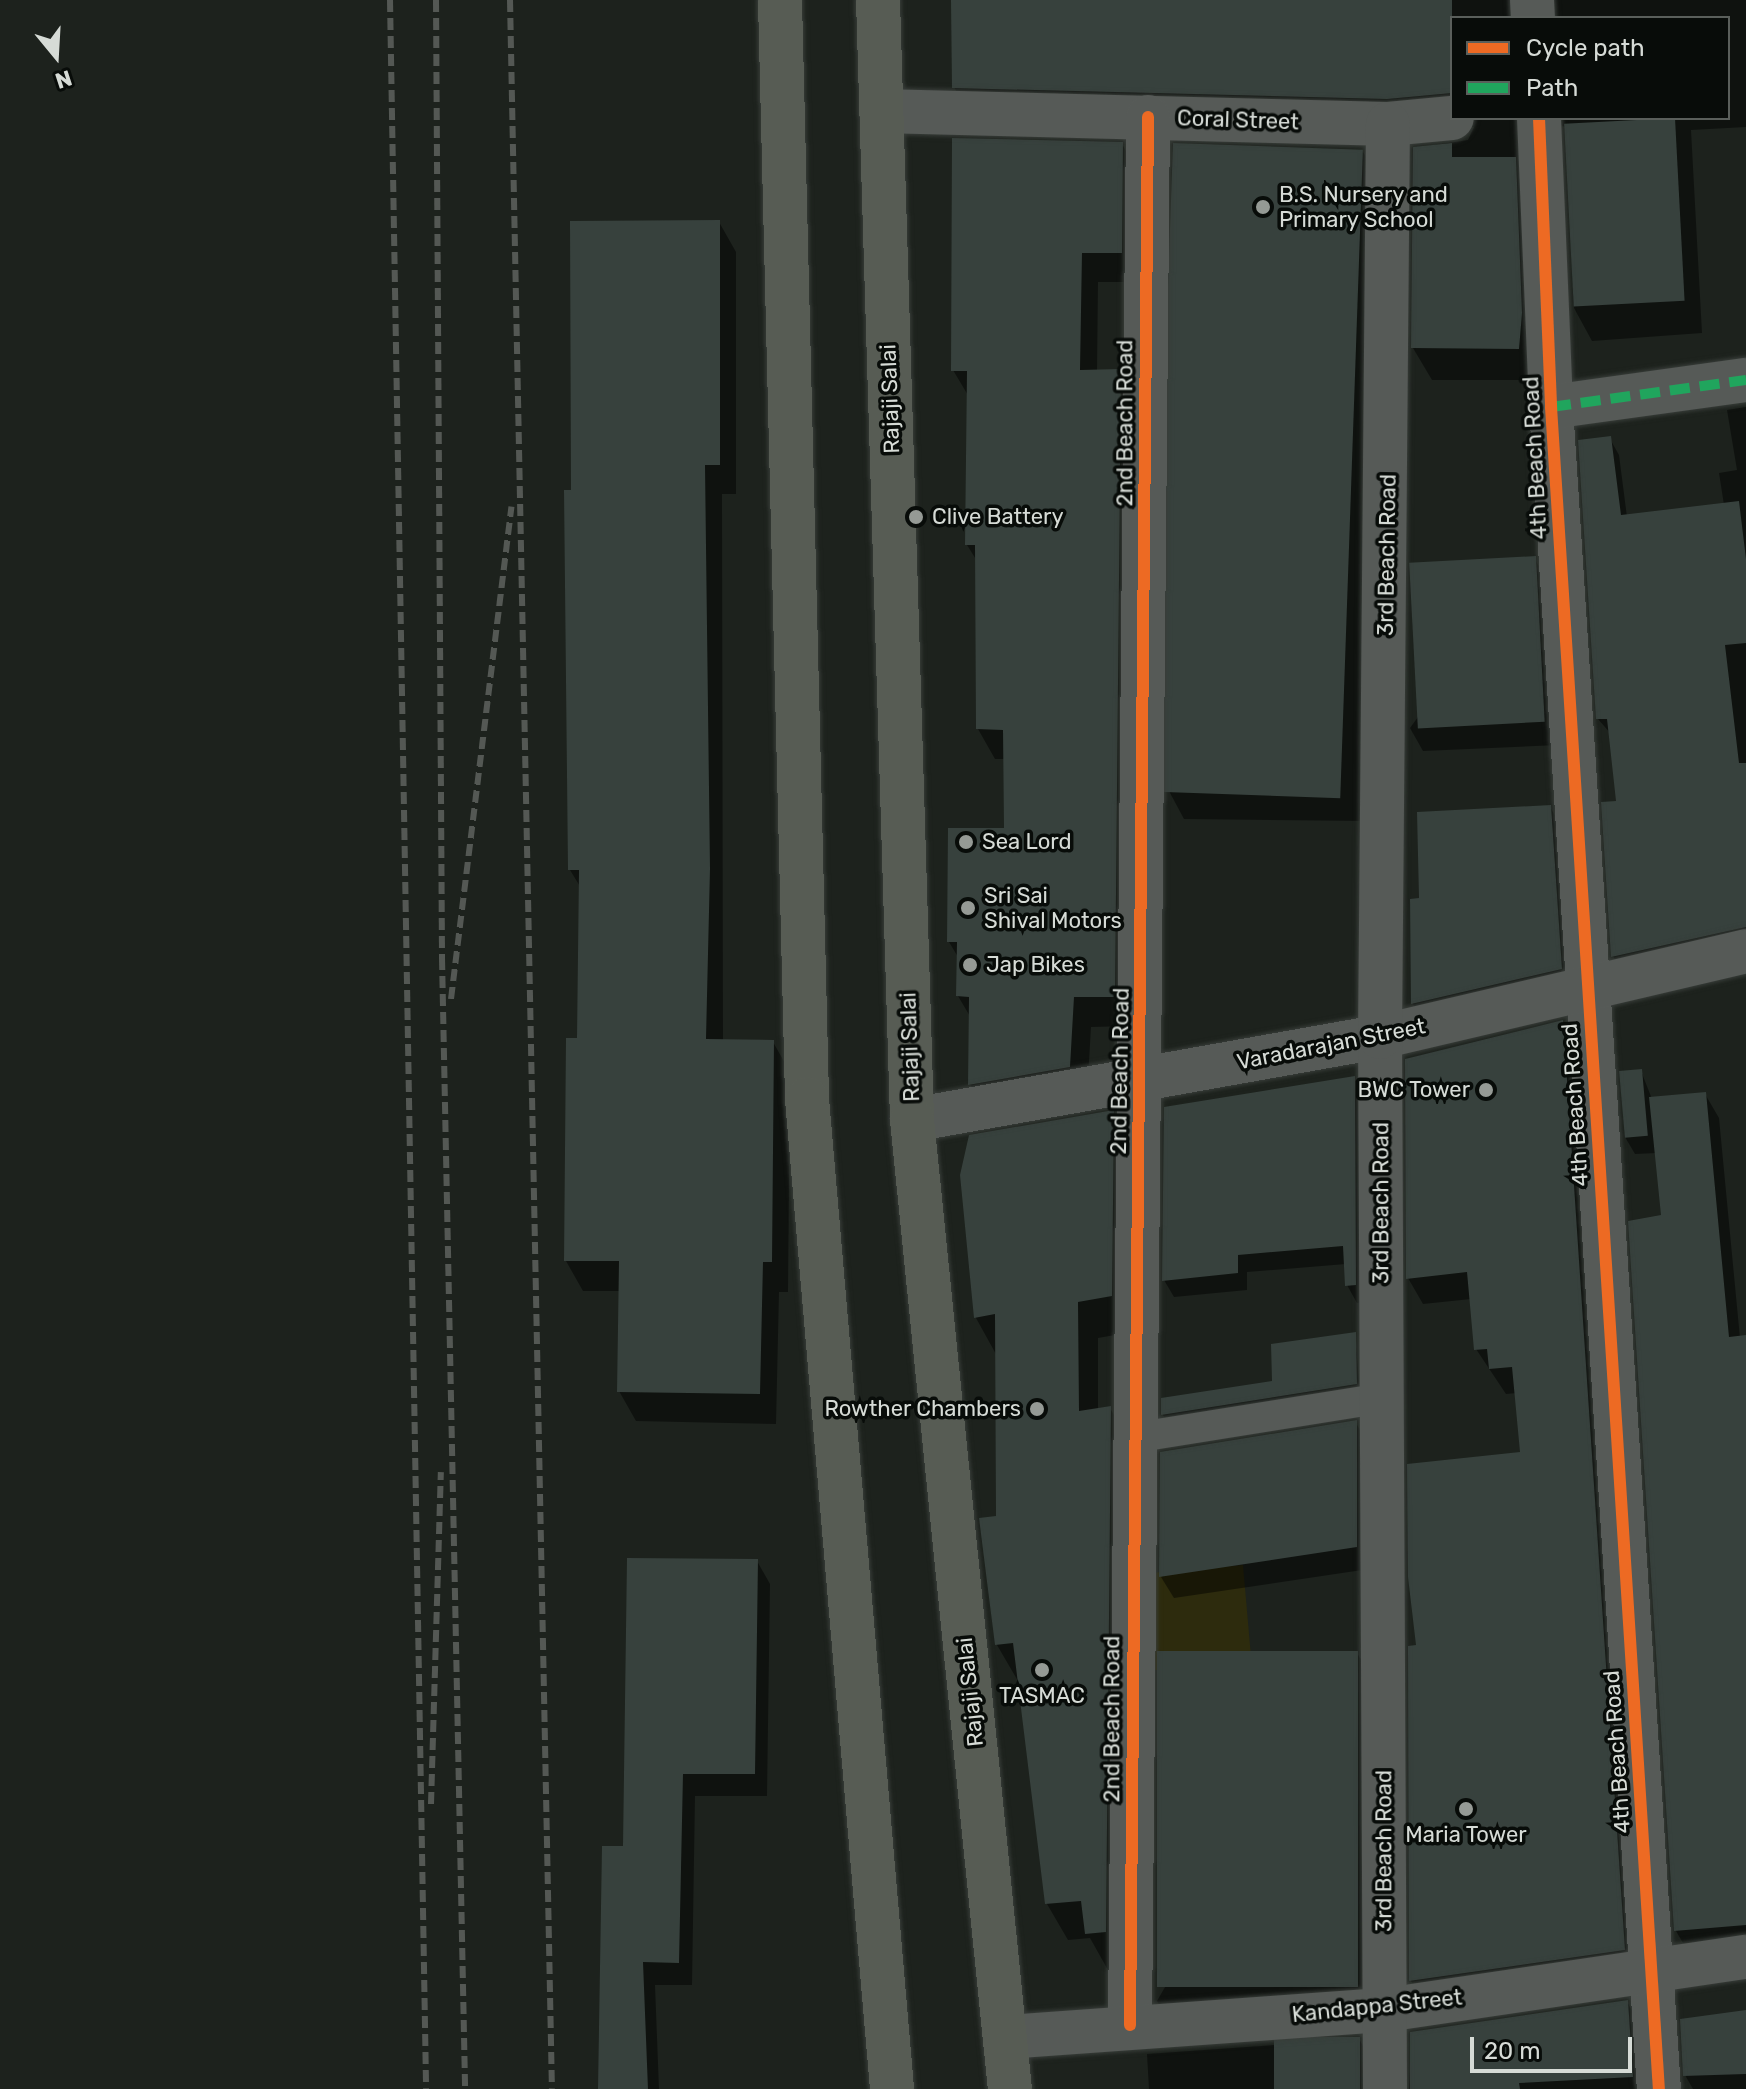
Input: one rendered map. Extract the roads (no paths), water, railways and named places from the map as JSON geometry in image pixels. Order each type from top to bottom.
[{"type":"main road","points":[[780,0],[807,1099],[892,2089]]},
{"type":"main road","name":"Rajaji Salai","points":[[878,0],[912,1120],[1010,2089]]},
{"type":"street","name":"Coral Street","points":[[881,111],[1388,124],[1450,118]]},
{"type":"street","name":"2nd Beach Road","points":[[1130,2025],[1133,1438],[1140,1079],[1148,117]]},
{"type":"street","name":"4th Beach Road","points":[[1539,120],[1551,407],[1659,2089]]},
{"type":"street","name":"3rd Beach Road","points":[[1385,2089],[1380,1037],[1388,124]]},
{"type":"street","points":[[1551,407],[1746,380]]},
{"type":"street","name":"Varadarajan Street","points":[[912,1120],[1380,1037],[1588,991],[1746,951]]},
{"type":"street","name":"Kandappa Street","points":[[1006,2037],[1130,2025],[1385,2010],[1651,1967],[1746,1957]]},
{"type":"lane","points":[[1133,1438],[1383,1398]]},
{"type":"railway","points":[[390,0],[426,2089]]},
{"type":"railway","points":[[436,0],[442,958],[465,2089]]},
{"type":"railway","points":[[510,0],[552,2089]]},
{"type":"railway","points":[[451,999],[511,507]]},
{"type":"railway","points":[[431,1804],[441,1472]]},
{"type":"place","name":"B.S. Nursery and Primary School","points":[[1263,207]]},
{"type":"place","name":"Clive Battery","points":[[916,517]]},
{"type":"place","name":"Sea Lord","points":[[966,842]]},
{"type":"place","name":"Sri Sai Shival Motors","points":[[968,908]]},
{"type":"place","name":"Jap Bikes","points":[[970,965]]},
{"type":"place","name":"BWC Tower","points":[[1486,1090]]},
{"type":"place","name":"Rowther Chambers","points":[[1037,1409]]},
{"type":"place","name":"TASMAC","points":[[1042,1670]]},
{"type":"place","name":"Maria Tower","points":[[1466,1809]]}]
